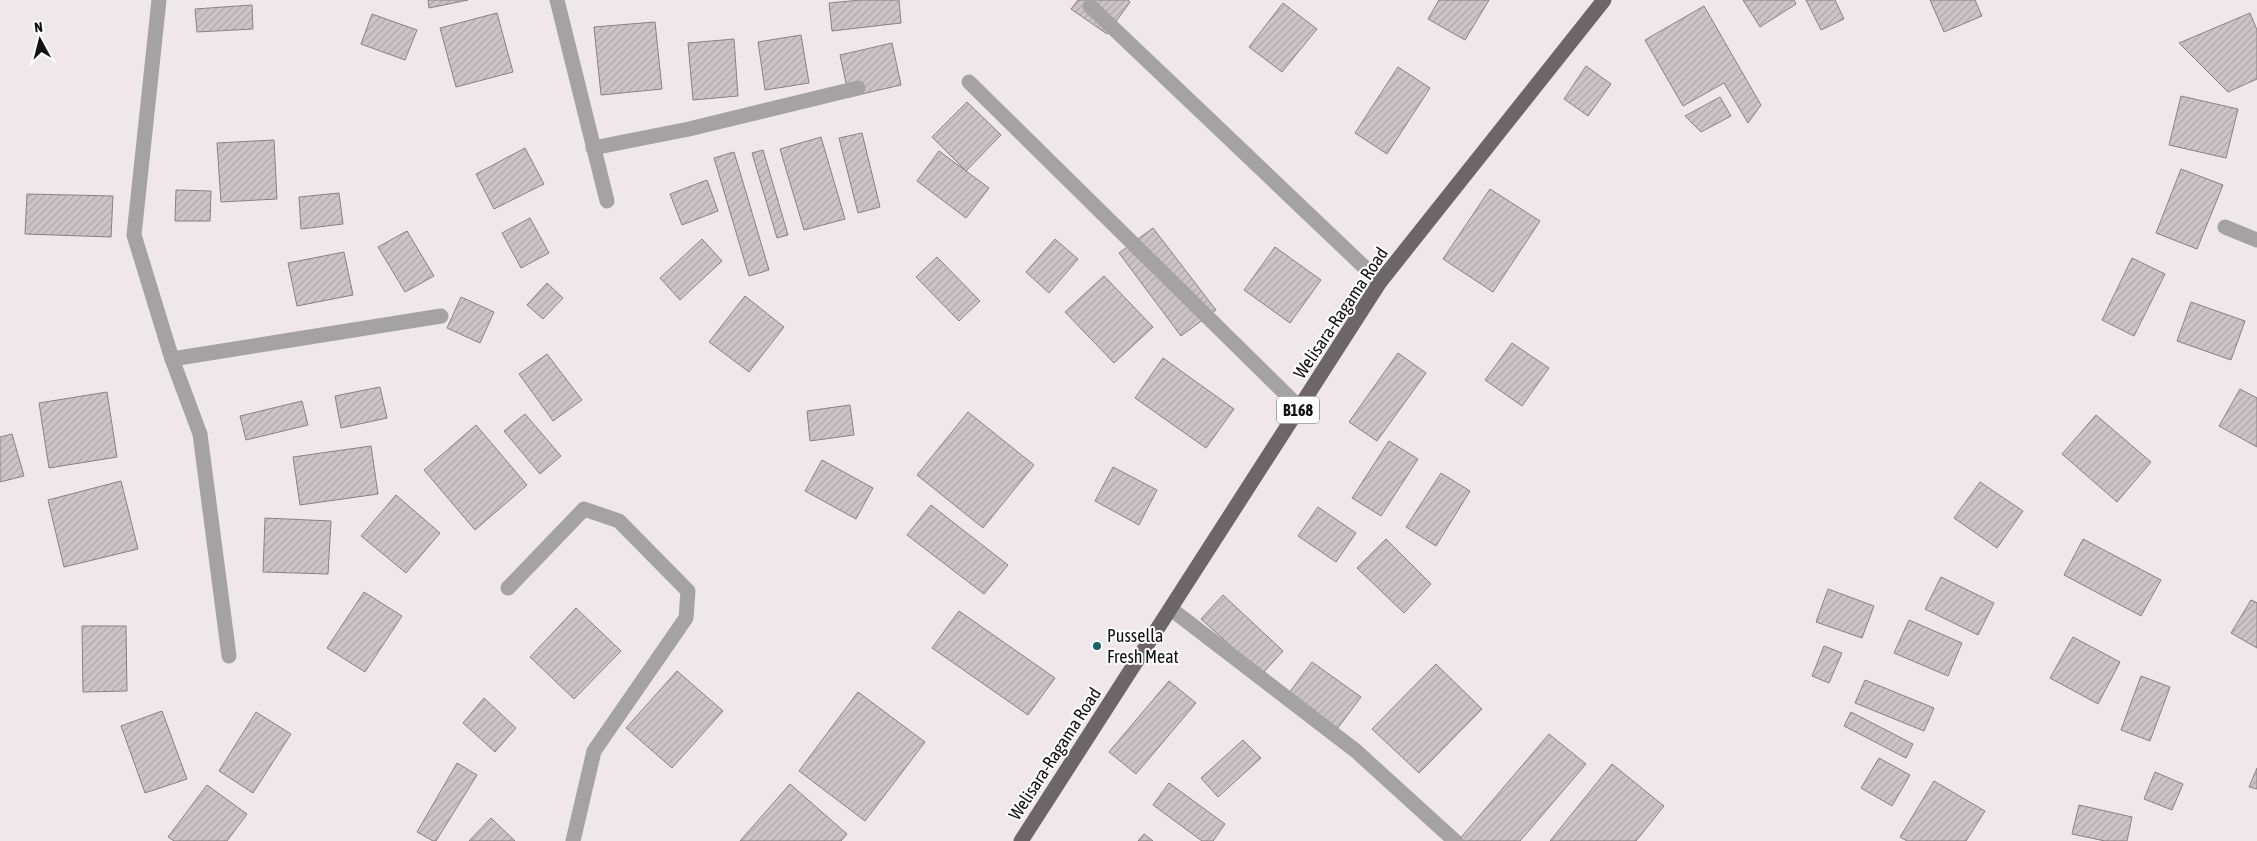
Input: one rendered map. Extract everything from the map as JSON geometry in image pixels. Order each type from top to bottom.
[{"type":"main road","name":"Welisara-Ragama Road","points":[[1021,841],[1380,282],[1604,0]]},
{"type":"street","points":[[159,0],[134,235],[172,359],[200,434],[229,656]]},
{"type":"street","points":[[556,0],[607,201]]},
{"type":"street","points":[[1090,6],[1380,282]]},
{"type":"street","points":[[969,82],[1300,408]]},
{"type":"street","points":[[593,148],[688,129],[858,88]]},
{"type":"street","points":[[2225,227],[2257,240]]},
{"type":"street","points":[[172,359],[441,316]]},
{"type":"street","points":[[508,588],[584,508],[620,521],[688,591],[686,618],[594,751],[572,841]]},
{"type":"street","points":[[1171,609],[1356,751],[1455,841]]},
{"type":"building","points":[[428,0],[468,0],[429,8]]},
{"type":"building","points":[[861,0],[899,0],[901,23],[832,31],[829,3]]},
{"type":"building","points":[[1078,0],[1128,0],[1130,2],[1107,34],[1071,9]]},
{"type":"building","points":[[1439,0],[1489,0],[1465,40],[1428,19]]},
{"type":"building","points":[[1743,0],[1794,0],[1796,4],[1760,27]]},
{"type":"building","points":[[1806,0],[1835,0],[1844,19],[1821,30]]},
{"type":"building","points":[[1930,0],[1975,0],[1982,16],[1944,32]]},
{"type":"building","points":[[1283,3],[1317,29],[1282,72],[1249,47]]},
{"type":"building","points":[[252,5],[253,29],[197,32],[195,9]]},
{"type":"building","points":[[1704,6],[1761,105],[1748,123],[1724,83],[1683,106],[1645,40]]},
{"type":"building","points":[[497,13],[513,72],[456,87],[440,28]]},
{"type":"building","points":[[2250,13],[2257,30],[2257,79],[2228,92],[2179,43]]},
{"type":"building","points":[[372,14],[417,30],[405,60],[361,44]]},
{"type":"building","points":[[655,22],[662,89],[601,95],[594,27]]},
{"type":"building","points":[[801,35],[809,83],[765,90],[758,42]]},
{"type":"building","points":[[734,39],[738,96],[693,100],[688,43]]},
{"type":"building","points":[[892,43],[901,85],[849,97],[840,55]]},
{"type":"building","points":[[1586,66],[1611,84],[1588,116],[1564,99]]},
{"type":"building","points":[[1398,67],[1430,88],[1387,154],[1355,133]]},
{"type":"building","points":[[2181,96],[2238,109],[2226,158],[2169,145]]},
{"type":"building","points":[[1720,97],[1731,116],[1701,132],[1685,116]]},
{"type":"building","points":[[967,102],[1001,135],[966,171],[932,137]]},
{"type":"building","points":[[862,133],[880,207],[858,213],[839,138]]},
{"type":"building","points":[[821,137],[845,219],[804,230],[780,149]]},
{"type":"building","points":[[274,140],[277,199],[221,202],[217,143]]},
{"type":"building","points":[[525,148],[544,184],[494,209],[476,174]]},
{"type":"building","points":[[763,150],[788,235],[777,238],[752,153]]},
{"type":"building","points":[[939,151],[989,188],[966,218],[917,181]]},
{"type":"building","points":[[734,152],[769,270],[749,276],[714,158]]},
{"type":"building","points":[[2181,169],[2223,185],[2197,249],[2156,233]]},
{"type":"building","points":[[707,180],[718,211],[682,225],[670,194]]},
{"type":"building","points":[[1490,189],[1540,221],[1493,292],[1443,259]]},
{"type":"building","points":[[176,190],[211,191],[210,221],[175,221]]},
{"type":"building","points":[[339,193],[343,224],[301,229],[299,197]]},
{"type":"building","points":[[27,194],[113,196],[111,237],[25,234]]},
{"type":"building","points":[[530,218],[549,253],[521,268],[502,233]]},
{"type":"building","points":[[1153,228],[1216,310],[1181,336],[1119,253]]},
{"type":"building","points":[[407,231],[434,276],[405,292],[378,247]]},
{"type":"building","points":[[702,239],[722,261],[680,300],[660,278]]},
{"type":"building","points":[[1055,239],[1078,259],[1049,293],[1026,272]]},
{"type":"building","points":[[1275,247],[1321,280],[1290,323],[1244,290]]},
{"type":"building","points":[[344,252],[353,295],[297,306],[288,263]]},
{"type":"building","points":[[937,257],[980,301],[959,321],[916,277]]},
{"type":"building","points":[[2132,258],[2165,274],[2134,336],[2102,320]]},
{"type":"building","points":[[1104,276],[1153,327],[1114,363],[1065,312]]},
{"type":"building","points":[[547,283],[563,298],[543,319],[527,305]]},
{"type":"building","points":[[745,296],[784,327],[749,372],[709,342]]},
{"type":"building","points":[[461,297],[494,312],[480,343],[447,328]]},
{"type":"building","points":[[2191,302],[2245,321],[2231,360],[2177,341]]},
{"type":"building","points":[[1512,343],[1549,368],[1522,406],[1485,380]]},
{"type":"building","points":[[1398,353],[1426,373],[1377,441],[1349,422]]},
{"type":"building","points":[[547,354],[582,400],[553,421],[519,374]]},
{"type":"building","points":[[1163,358],[1234,409],[1206,448],[1135,398]]},
{"type":"building","points":[[380,387],[387,418],[341,428],[335,396]]},
{"type":"building","points":[[2240,389],[2257,398],[2257,447],[2219,426]]},
{"type":"building","points":[[107,392],[117,457],[49,468],[39,403]]},
{"type":"building","points":[[302,401],[308,425],[246,440],[240,416]]},
{"type":"building","points":[[850,405],[854,435],[810,441],[807,411]]},
{"type":"building","points":[[968,412],[1034,465],[983,528],[917,475]]},
{"type":"building","points":[[525,414],[561,456],[540,474],[504,431]]},
{"type":"building","points":[[2096,415],[2151,462],[2117,502],[2062,454]]},
{"type":"building","points":[[476,425],[527,485],[475,530],[424,470]]},
{"type":"building","points":[[12,434],[24,476],[0,482],[0,437]]},
{"type":"building","points":[[1389,441],[1418,459],[1381,516],[1352,498]]},
{"type":"building","points":[[371,446],[378,494],[300,505],[293,457]]},
{"type":"building","points":[[822,460],[873,488],[856,519],[805,491]]},
{"type":"building","points":[[1113,467],[1157,490],[1139,525],[1095,501]]},
{"type":"building","points":[[1441,473],[1470,491],[1436,546],[1406,527]]},
{"type":"building","points":[[121,481],[138,549],[64,567],[48,500]]},
{"type":"building","points":[[1980,482],[2023,511],[1997,548],[1954,518]]},
{"type":"building","points":[[396,495],[440,533],[406,573],[361,536]]},
{"type":"building","points":[[931,505],[1008,565],[984,594],[907,535]]},
{"type":"building","points":[[1318,507],[1356,533],[1336,562],[1298,536]]},
{"type":"building","points":[[265,518],[331,521],[328,574],[263,572]]},
{"type":"building","points":[[1386,539],[1431,584],[1404,613],[1357,568]]},
{"type":"building","points":[[2083,539],[2161,580],[2141,616],[2064,575]]},
{"type":"building","points":[[1941,577],[1994,603],[1978,635],[1925,609]]},
{"type":"building","points":[[1828,589],[1874,606],[1862,638],[1816,622]]},
{"type":"building","points":[[364,592],[402,616],[365,672],[327,648]]},
{"type":"building","points":[[1223,595],[1283,651],[1262,674],[1201,619]]},
{"type":"building","points":[[2251,600],[2257,603],[2257,606],[2249,603]]},
{"type":"building","points":[[2251,600],[2257,603],[2257,648],[2231,633]]},
{"type":"building","points":[[576,608],[621,651],[574,699],[530,657]]},
{"type":"building","points":[[959,611],[1055,678],[1028,715],[932,648]]},
{"type":"building","points":[[1909,620],[1962,643],[1948,676],[1894,653]]},
{"type":"building","points":[[82,626],[126,626],[127,691],[83,692]]},
{"type":"building","points":[[2073,637],[2120,662],[2098,704],[2050,678]]},
{"type":"building","points":[[1824,646],[1842,653],[1829,683],[1812,676]]},
{"type":"building","points":[[1312,662],[1361,697],[1334,733],[1286,697]]},
{"type":"building","points":[[1436,664],[1482,709],[1419,773],[1372,729]]},
{"type":"building","points":[[677,671],[723,711],[672,768],[626,728]]},
{"type":"building","points":[[2141,676],[2170,687],[2150,741],[2121,730]]},
{"type":"building","points":[[1865,680],[1934,708],[1924,731],[1855,703]]},
{"type":"building","points":[[1169,681],[1196,703],[1136,774],[1109,752]]},
{"type":"building","points":[[858,692],[925,742],[865,821],[799,771]]},
{"type":"building","points":[[484,698],[516,728],[495,752],[463,723]]},
{"type":"building","points":[[162,711],[187,779],[145,793],[121,726]]},
{"type":"building","points":[[256,712],[291,734],[253,793],[219,771]]},
{"type":"building","points":[[1851,712],[1913,744],[1906,758],[1844,726]]},
{"type":"building","points":[[1549,734],[1586,764],[1520,841],[1458,841]]},
{"type":"building","points":[[1243,740],[1261,758],[1218,797],[1201,778]]},
{"type":"building","points":[[1879,758],[1910,775],[1892,806],[1861,788]]},
{"type":"building","points":[[457,763],[477,775],[436,841],[433,841],[417,832]]},
{"type":"building","points":[[1612,764],[1664,806],[1636,841],[1550,841]]},
{"type":"building","points":[[2257,768],[2257,789],[2249,787]]},
{"type":"building","points":[[2155,772],[2183,784],[2172,810],[2144,799]]},
{"type":"building","points":[[1934,781],[1985,811],[1966,841],[1907,841],[1900,837]]},
{"type":"building","points":[[1169,783],[1225,824],[1213,841],[1202,841],[1153,805]]},
{"type":"building","points":[[790,784],[847,834],[841,841],[740,841]]},
{"type":"building","points":[[207,785],[247,814],[227,841],[174,841],[168,837]]},
{"type":"building","points":[[2079,805],[2132,817],[2127,841],[2105,841],[2072,834]]},
{"type":"building","points":[[491,818],[515,841],[469,841]]},
{"type":"building","points":[[1144,834],[1153,841],[1138,841]]},
{"type":"place","name":"Pussella Fresh Meat","points":[[1097,646]]}]
